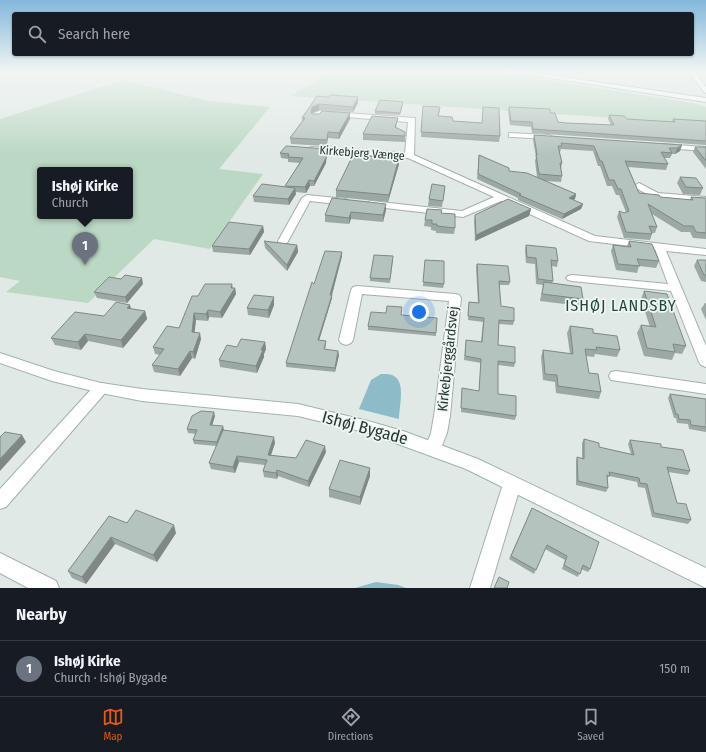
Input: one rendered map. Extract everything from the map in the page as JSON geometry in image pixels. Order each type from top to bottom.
[{"type":"street","name":"Kirkebjerg Vænge","points":[[316,116],[319,113],[412,120],[409,152],[410,156]]},
{"type":"street","points":[[512,135],[559,138]]},
{"type":"street","points":[[660,145],[706,149]]},
{"type":"street","name":"Kirkebjerg Vænge","points":[[304,148],[410,156],[593,239],[706,252]]},
{"type":"street","points":[[639,186],[656,196],[706,200]]},
{"type":"street","points":[[282,241],[307,198],[463,214],[500,198]]},
{"type":"street","points":[[660,247],[675,288],[706,362]]},
{"type":"street","points":[[572,278],[675,288]]},
{"type":"street","name":"Kirkebjerggårdsvej","points":[[346,340],[357,290],[454,298],[442,416],[439,433],[433,448]]},
{"type":"street","name":"Ishøj Bygade","points":[[0,358],[52,376],[101,388],[142,395],[298,410],[368,427],[433,448],[472,464],[706,578]]},
{"type":"street","points":[[616,376],[706,389]]},
{"type":"street","points":[[0,501],[101,388]]},
{"type":"street","points":[[480,588],[512,484]]},
{"type":"street","points":[[0,563],[49,588]]},
{"type":"green space","points":[[62,99],[202,99],[270,107],[219,169],[263,174],[210,249],[154,239],[88,303],[6,292],[20,281],[0,277],[0,119]]},
{"type":"green space","points":[[341,99],[670,99],[693,103],[706,107],[706,124]]},
{"type":"water","points":[[381,374],[390,374],[394,376],[398,379],[400,384],[401,396],[399,419],[359,409],[371,380]]},
{"type":"water","points":[[376,582],[398,585],[406,588],[355,588]]},
{"type":"building","points":[[315,99],[357,99],[353,107],[319,104],[312,107],[311,113],[313,114],[319,114],[322,111],[350,113],[339,133],[328,132],[327,140],[290,138],[305,118],[302,118]]},
{"type":"building","points":[[380,100],[403,102],[400,113],[375,111]]},
{"type":"building","points":[[423,106],[440,107],[438,116],[452,117],[453,121],[482,123],[483,107],[499,108],[500,136],[421,132]]},
{"type":"building","points":[[509,107],[550,109],[550,113],[555,113],[558,122],[566,123],[614,125],[609,115],[624,116],[627,119],[675,122],[673,119],[706,121],[706,141],[533,129],[532,122],[511,121]]},
{"type":"building","points":[[372,116],[398,118],[395,127],[405,132],[405,136],[363,134]]},
{"type":"building","points":[[534,135],[682,145],[677,148],[669,148],[672,153],[661,152],[668,164],[625,161],[639,193],[659,195],[660,197],[693,200],[691,197],[706,198],[706,233],[696,232],[693,226],[684,226],[648,204],[657,227],[649,226],[652,234],[626,232],[619,211],[624,213],[629,211],[621,189],[618,189],[614,180],[609,180],[602,161],[600,161],[594,146],[561,143],[562,146],[558,146],[562,163],[560,163],[562,176],[539,174]]},
{"type":"building","points":[[286,146],[327,149],[326,158],[314,181],[309,180],[305,187],[285,186],[303,158],[288,157],[289,154],[280,153]]},
{"type":"building","points":[[695,147],[706,147],[706,161]]},
{"type":"building","points":[[353,155],[399,158],[389,195],[336,190]]},
{"type":"building","points":[[479,155],[509,168],[509,171],[527,173],[576,194],[569,198],[583,204],[564,214],[519,195],[521,194],[478,174]]},
{"type":"building","points":[[680,177],[696,178],[703,188],[686,187]]},
{"type":"building","points":[[262,184],[295,188],[288,199],[253,196]]},
{"type":"building","points":[[432,184],[445,186],[443,201],[429,199]]},
{"type":"building","points":[[332,198],[386,204],[383,215],[351,212],[349,218],[325,215]]},
{"type":"building","points":[[508,199],[531,209],[476,235],[475,215]]},
{"type":"building","points":[[427,209],[442,210],[441,213],[455,214],[455,228],[437,226],[437,224],[432,224],[432,220],[425,220]]},
{"type":"building","points":[[229,222],[263,226],[249,249],[212,246]]},
{"type":"building","points":[[264,241],[297,245],[287,265]]},
{"type":"building","points":[[629,241],[652,244],[659,261],[637,259],[640,266],[618,264],[613,245],[631,247]]},
{"type":"building","points":[[526,245],[556,248],[558,261],[551,260],[553,281],[538,279],[536,258],[527,257]]},
{"type":"building","points":[[325,251],[342,252],[330,295],[332,295],[318,340],[326,341],[324,349],[338,351],[335,368],[286,363],[312,282],[314,284]]},
{"type":"building","points":[[374,255],[393,256],[390,279],[370,278]]},
{"type":"building","points":[[425,260],[444,261],[444,284],[423,282]]},
{"type":"building","points":[[697,260],[706,260],[706,275],[704,275]]},
{"type":"building","points":[[477,264],[508,266],[510,282],[499,281],[501,306],[514,308],[514,321],[499,320],[498,345],[515,347],[515,363],[498,361],[498,394],[516,396],[516,416],[461,408],[462,388],[479,391],[481,359],[465,356],[466,340],[482,342],[484,318],[468,316],[469,302],[479,303]]},
{"type":"building","points":[[125,275],[142,278],[125,297],[94,292],[109,277],[121,279]]},
{"type":"building","points":[[544,282],[581,287],[583,299],[542,294]]},
{"type":"building","points":[[205,284],[232,284],[231,288],[235,288],[220,312],[208,310],[206,314],[194,313],[192,332],[200,333],[193,352],[190,351],[178,369],[152,365],[164,349],[153,347],[167,326],[179,328],[192,296],[198,296]]},
{"type":"building","points":[[644,291],[667,294],[686,346],[673,344],[675,352],[647,348],[641,325],[656,327]]},
{"type":"building","points":[[254,295],[274,297],[268,310],[247,308]]},
{"type":"building","points":[[116,302],[130,305],[127,308],[145,311],[121,340],[85,334],[78,342],[51,338],[75,312],[104,316]]},
{"type":"building","points":[[387,306],[402,307],[401,315],[437,318],[436,333],[368,326],[371,312],[386,313]]},
{"type":"building","points":[[570,326],[593,329],[593,333],[617,336],[620,350],[596,347],[597,350],[585,349],[589,373],[598,374],[601,392],[558,386],[557,375],[545,374],[543,350],[573,354]]},
{"type":"building","points":[[241,339],[265,342],[256,366],[219,360],[227,345],[237,347]]},
{"type":"building","points":[[670,394],[706,399],[706,427],[691,425],[690,420],[679,419]]},
{"type":"building","points":[[201,411],[214,412],[210,425],[223,426],[217,442],[193,440],[197,430],[187,429],[192,416]]},
{"type":"building","points":[[223,430],[274,437],[268,455],[296,458],[306,440],[325,446],[308,481],[277,470],[276,473],[263,471],[267,460],[237,456],[233,467],[209,463]]},
{"type":"building","points":[[5,432],[22,435],[0,459],[0,437]]},
{"type":"building","points":[[584,439],[599,443],[599,447],[634,455],[630,440],[661,444],[661,447],[683,450],[690,471],[667,467],[677,503],[686,504],[691,520],[654,513],[647,484],[640,483],[639,478],[609,472],[610,476],[607,475],[608,488],[578,481],[577,457],[584,459]]},
{"type":"building","points":[[340,460],[370,468],[360,497],[329,489]]},
{"type":"building","points":[[532,508],[599,542],[590,569],[583,565],[580,574],[564,565],[567,556],[547,545],[536,570],[511,556]]},
{"type":"building","points":[[136,510],[174,525],[153,555],[111,537],[82,577],[68,571],[109,516],[127,523]]},
{"type":"building","points":[[499,577],[509,582],[507,588],[494,588]]},
{"type":"place","name":"Ishøj Kirke","points":[[85,265]]},
{"type":"district","name":"ISHØJ LANDSBY","points":[[621,305]]}]
